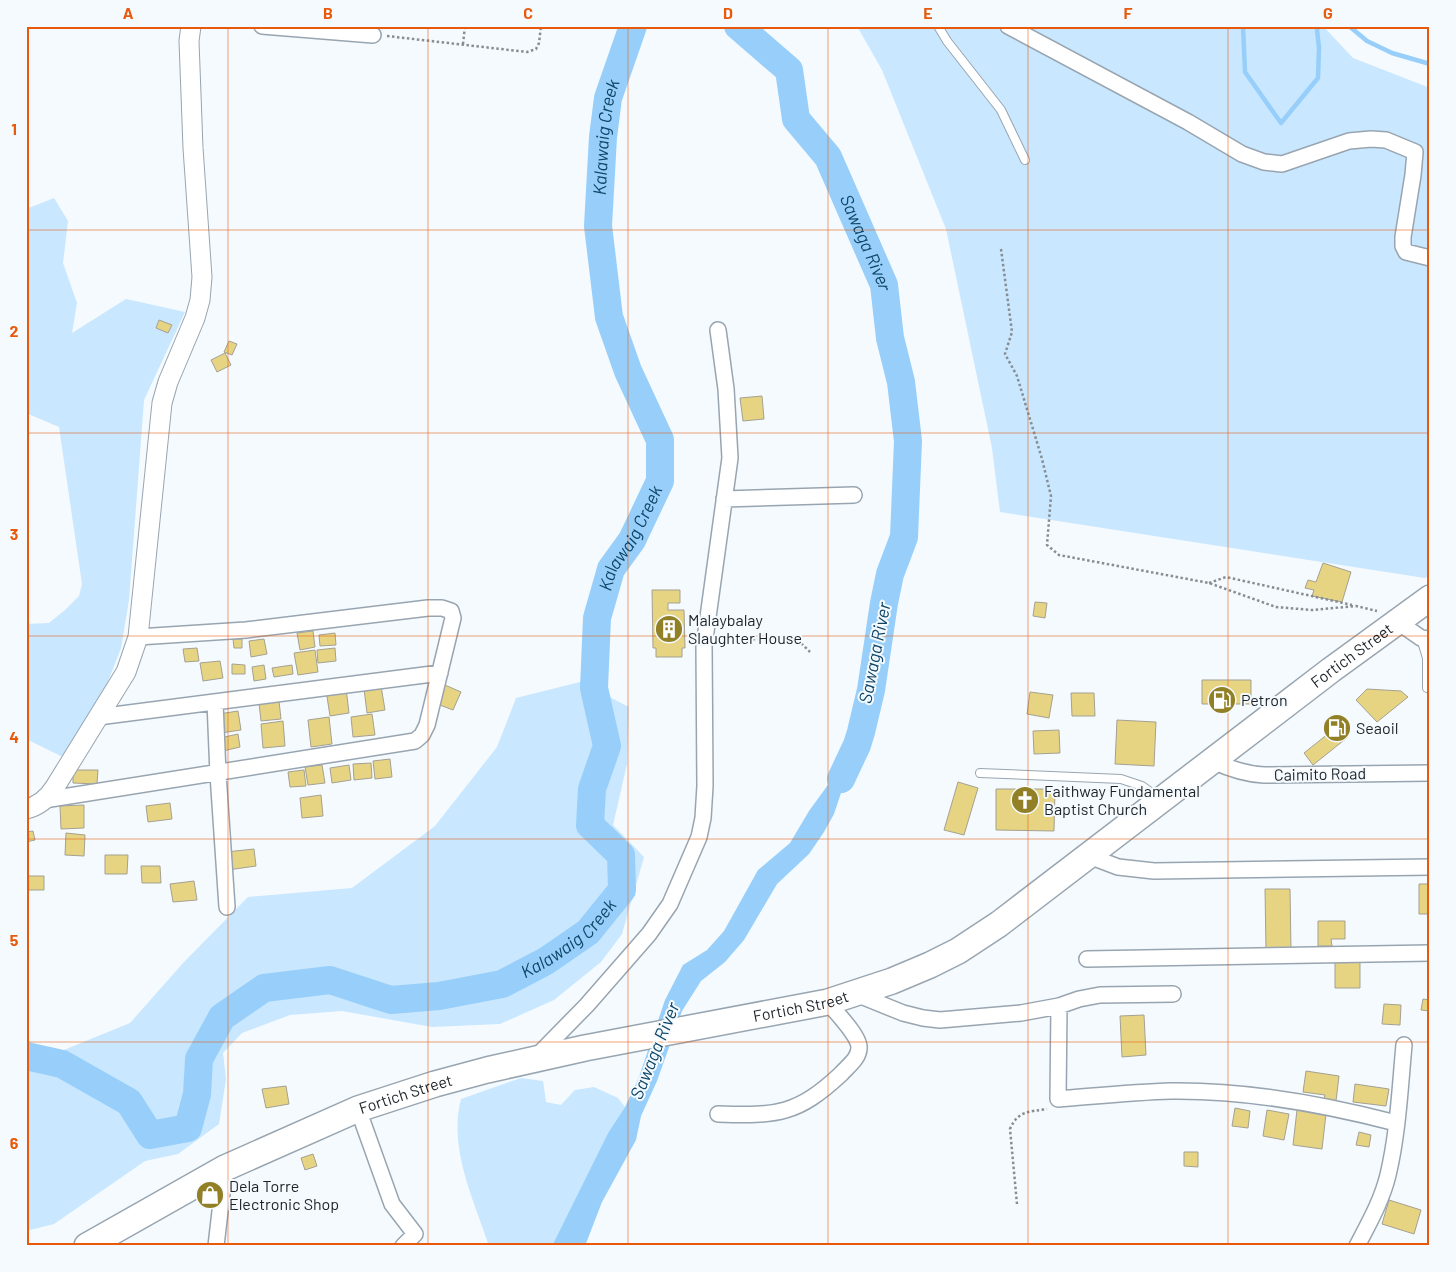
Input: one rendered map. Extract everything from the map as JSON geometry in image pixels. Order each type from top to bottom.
[{"type":"highway","name":"Fortich Street","points":[[88,1246],[226,1168],[358,1109],[436,1084],[584,1048],[828,1002],[892,981],[958,951],[999,924],[1331,670],[1430,598]]},
{"type":"street","points":[[44,800],[56,787],[126,672],[138,637],[162,403],[168,382],[195,318],[200,300],[201,285],[193,148],[191,26]]},
{"type":"street","points":[[262,26],[373,35]]},
{"type":"street","points":[[1008,26],[1188,122],[1242,154],[1264,162],[1282,164],[1349,141],[1371,139],[1386,140],[1430,156]]},
{"type":"street","points":[[1415,152],[1403,246],[1406,252],[1430,258]]},
{"type":"street","points":[[533,1060],[587,1005],[649,934],[670,904],[699,837],[703,818],[705,786],[704,646],[730,458],[726,389],[718,330]]},
{"type":"street","points":[[724,498],[854,495]]},
{"type":"street","points":[[26,809],[44,800],[218,774],[415,741],[422,735],[427,725],[453,618],[451,611],[442,608],[428,608],[246,630],[138,637]]},
{"type":"street","points":[[1398,622],[1425,638]]},
{"type":"street","points":[[98,717],[440,672]]},
{"type":"street","points":[[215,702],[218,774],[228,907]]},
{"type":"street","name":"Caimito Road","points":[[1213,762],[1246,774],[1264,776],[1430,773]]},
{"type":"street","points":[[1089,856],[1118,868],[1154,871],[1430,867]]},
{"type":"street","points":[[1087,959],[1430,953]]},
{"type":"street","points":[[856,994],[903,1013],[940,1020],[994,1016],[1059,1006],[1079,999],[1100,995],[1174,994]]},
{"type":"street","points":[[718,1114],[753,1115],[779,1113],[803,1104],[826,1088],[853,1062],[859,1048],[857,1038],[828,1002]]},
{"type":"street","points":[[1059,1006],[1058,1099],[1172,1091],[1265,1096],[1352,1112],[1396,1123]]},
{"type":"street","points":[[1357,1246],[1379,1202],[1388,1177],[1404,1045]]},
{"type":"street","points":[[358,1109],[392,1204],[420,1240],[403,1246]]},
{"type":"street","points":[[216,1246],[226,1168]]},
{"type":"lane","points":[[938,26],[948,42],[1001,110],[1024,160]]},
{"type":"lane","points":[[1425,638],[1428,688]]},
{"type":"lane","points":[[980,773],[1121,779],[1142,786],[1162,800]]},
{"type":"path","points":[[463,44],[466,26]]},
{"type":"path","points":[[373,35],[527,52],[536,49],[539,43],[541,26]]},
{"type":"path","points":[[1001,249],[1012,332],[1005,354],[1017,376],[1051,496],[1047,545],[1059,555],[1209,584],[1276,607],[1312,610],[1356,606]]},
{"type":"path","points":[[1209,584],[1226,576],[1382,612],[1398,622]]},
{"type":"path","points":[[704,646],[735,639],[798,640],[810,652]]},
{"type":"path","points":[[1017,1204],[1010,1129],[1019,1115],[1048,1109],[1058,1099]]},
{"type":"shaded area","points":[[857,26],[1323,26],[1353,58],[1430,88],[1430,575],[1425,578],[1000,512],[992,448],[946,229],[882,70]]},
{"type":"shaded area","points":[[54,198],[68,221],[63,263],[77,303],[72,333],[126,299],[185,312],[144,400],[129,600],[121,648],[104,692],[63,757],[26,739],[26,624],[49,623],[79,596],[82,584],[59,427],[26,413],[26,209]]},
{"type":"shaded area","points":[[580,682],[629,707],[627,764],[613,825],[644,857],[622,934],[601,962],[554,1000],[500,1024],[432,1027],[342,1011],[290,1015],[242,1033],[223,1053],[226,1079],[219,1124],[178,1154],[145,1161],[54,1224],[26,1231],[26,1043],[59,1052],[130,1023],[184,962],[248,897],[352,888],[435,826],[497,747],[516,698]]},
{"type":"shaded area","points":[[521,1078],[543,1081],[546,1102],[561,1105],[575,1090],[594,1087],[618,1098],[625,1107],[608,1133],[552,1246],[489,1246],[464,1174],[460,1155],[458,1117],[461,1099]]},
{"type":"water","points":[[857,745],[834,814],[824,832],[809,854],[777,884],[744,940],[725,962],[701,981],[682,1011],[657,1081],[641,1116],[636,1140],[602,1202],[585,1246],[552,1246],[608,1133],[625,1107],[639,1077],[665,1000],[683,965],[707,950],[724,931],[758,870],[790,843],[809,811]]},
{"type":"building","points":[[159,320],[172,325],[168,333],[156,328]]},
{"type":"building","points":[[229,341],[237,344],[232,355],[224,352]]},
{"type":"building","points":[[225,353],[231,365],[217,372],[211,360]]},
{"type":"building","points":[[762,396],[764,419],[743,421],[740,398]]},
{"type":"building","points":[[1323,563],[1351,572],[1342,602],[1312,596],[1314,590],[1305,588],[1308,580],[1316,582]]},
{"type":"building","name":"Malaybalay Slaughter House","points":[[652,590],[680,590],[680,603],[668,603],[668,610],[684,610],[685,648],[682,648],[682,657],[656,657],[656,648],[653,648]]},
{"type":"building","points":[[1035,602],[1047,603],[1045,618],[1033,616]]},
{"type":"building","points":[[313,631],[315,647],[300,650],[297,633]]},
{"type":"building","points":[[335,633],[336,645],[320,646],[319,635]]},
{"type":"building","points":[[233,639],[242,639],[242,648],[234,648]]},
{"type":"building","points":[[264,639],[267,654],[251,657],[249,641]]},
{"type":"building","points":[[197,648],[199,661],[185,662],[183,649]]},
{"type":"building","points":[[335,648],[336,661],[318,663],[317,650]]},
{"type":"building","points":[[315,650],[318,672],[298,675],[294,653]]},
{"type":"building","points":[[220,661],[223,678],[203,681],[200,663]]},
{"type":"building","points":[[232,664],[245,665],[245,674],[232,674]]},
{"type":"building","points":[[264,665],[266,679],[254,681],[252,667]]},
{"type":"building","points":[[292,665],[293,674],[274,677],[272,668]]},
{"type":"building","points":[[1202,680],[1251,680],[1251,704],[1202,704]]},
{"type":"building","points":[[445,685],[461,692],[453,710],[437,704]]},
{"type":"building","points":[[381,686],[385,710],[367,713],[364,689]]},
{"type":"building","points":[[346,688],[349,713],[330,716],[326,690]]},
{"type":"building","points":[[1367,689],[1401,691],[1408,697],[1377,722],[1356,700]]},
{"type":"building","points":[[1030,692],[1053,695],[1049,718],[1027,714]]},
{"type":"building","points":[[1071,693],[1094,693],[1095,716],[1072,716]]},
{"type":"building","points":[[279,701],[281,719],[261,721],[259,703]]},
{"type":"building","points":[[238,711],[241,730],[221,733],[219,714]]},
{"type":"building","points":[[372,714],[375,735],[353,737],[351,717]]},
{"type":"building","points":[[329,717],[332,744],[311,747],[308,720]]},
{"type":"building","points":[[1117,720],[1156,722],[1154,766],[1115,764]]},
{"type":"building","points":[[283,721],[285,746],[263,748],[261,724]]},
{"type":"building","points":[[1339,725],[1348,737],[1313,765],[1304,753]]},
{"type":"building","points":[[1059,730],[1060,753],[1034,754],[1033,731]]},
{"type":"building","points":[[238,734],[240,747],[223,751],[220,738]]},
{"type":"building","points":[[390,759],[392,777],[375,779],[373,761]]},
{"type":"building","points":[[371,763],[372,778],[354,780],[353,764]]},
{"type":"building","points":[[322,765],[325,783],[308,785],[305,767]]},
{"type":"building","points":[[349,765],[351,780],[332,783],[330,768]]},
{"type":"building","points":[[73,770],[98,770],[97,784],[73,783]]},
{"type":"building","points":[[304,770],[306,786],[290,787],[288,772]]},
{"type":"building","points":[[958,782],[978,788],[964,835],[944,830]]},
{"type":"building","name":"Faithway Fundamental Baptist Church","points":[[996,789],[1055,789],[1054,831],[996,830]]},
{"type":"building","points":[[321,795],[323,816],[302,818],[300,798]]},
{"type":"building","points":[[170,803],[172,819],[148,822],[146,806]]},
{"type":"building","points":[[84,805],[84,828],[61,829],[60,806]]},
{"type":"building","points":[[33,831],[35,840],[26,842],[26,832]]},
{"type":"building","points":[[66,833],[85,835],[84,856],[65,855]]},
{"type":"building","points":[[254,849],[256,866],[228,870],[226,852]]},
{"type":"building","points":[[105,855],[128,855],[127,874],[105,874]]},
{"type":"building","points":[[141,866],[160,866],[161,883],[142,883]]},
{"type":"building","points":[[27,876],[44,876],[44,890],[27,890]]},
{"type":"building","points":[[194,881],[197,900],[173,902],[170,884]]},
{"type":"building","points":[[1419,884],[1430,884],[1430,914],[1419,914]]},
{"type":"building","points":[[1265,889],[1290,889],[1291,950],[1266,950]]},
{"type":"building","points":[[1318,921],[1345,921],[1345,939],[1331,939],[1332,946],[1318,946]]},
{"type":"building","points":[[1335,960],[1360,960],[1360,988],[1335,988]]},
{"type":"building","points":[[1423,999],[1430,1000],[1430,1011],[1421,1010]]},
{"type":"building","points":[[1384,1004],[1401,1005],[1400,1025],[1382,1024]]},
{"type":"building","points":[[1144,1015],[1146,1055],[1122,1057],[1120,1016]]},
{"type":"building","points":[[1306,1071],[1339,1076],[1336,1101],[1324,1099],[1325,1095],[1303,1092]]},
{"type":"building","points":[[1355,1084],[1389,1089],[1386,1106],[1353,1102]]},
{"type":"building","points":[[286,1086],[289,1104],[266,1108],[262,1089]]},
{"type":"building","points":[[1235,1108],[1250,1111],[1248,1128],[1232,1126]]},
{"type":"building","points":[[1267,1110],[1289,1114],[1284,1140],[1263,1136]]},
{"type":"building","points":[[1297,1110],[1326,1114],[1322,1149],[1293,1145]]},
{"type":"building","points":[[1359,1132],[1371,1135],[1369,1147],[1356,1145]]},
{"type":"building","points":[[1184,1152],[1198,1152],[1198,1167],[1184,1166]]},
{"type":"building","points":[[313,1154],[317,1166],[305,1170],[301,1158]]},
{"type":"building","points":[[1389,1200],[1421,1210],[1414,1234],[1382,1224]]},
{"type":"waterway","name":"Kalawaig Creek","points":[[26,1056],[62,1064],[129,1102],[150,1135],[188,1128],[197,1094],[199,1059],[222,1017],[264,988],[330,980],[391,1000],[439,996],[502,984],[546,961],[588,932],[622,890],[621,855],[590,825],[592,789],[607,746],[594,688],[597,618],[611,569],[632,540],[660,481],[660,440],[628,371],[609,317],[598,226],[603,137],[608,98],[633,26]]},
{"type":"waterway","name":"Sawaga River","points":[[738,26],[789,70],[796,119],[828,157],[884,285],[890,338],[901,382],[908,441],[904,537],[890,574],[871,690],[861,732],[841,779]]},
{"type":"waterway","points":[[1243,26],[1245,72],[1281,123],[1318,78],[1319,48],[1317,30],[1319,26]]},
{"type":"waterway","points":[[1349,26],[1367,41],[1392,53],[1430,64]]},
{"type":"place","name":"Malaybalay Slaughter House","points":[[669,629]]},
{"type":"place","name":"Petron","points":[[1222,700]]},
{"type":"place","name":"Seaoil","points":[[1337,728]]},
{"type":"place","name":"Faithway Fundamental Baptist Church","points":[[1025,800]]},
{"type":"place","name":"Dela Torre Electronic Shop","points":[[210,1195]]}]
